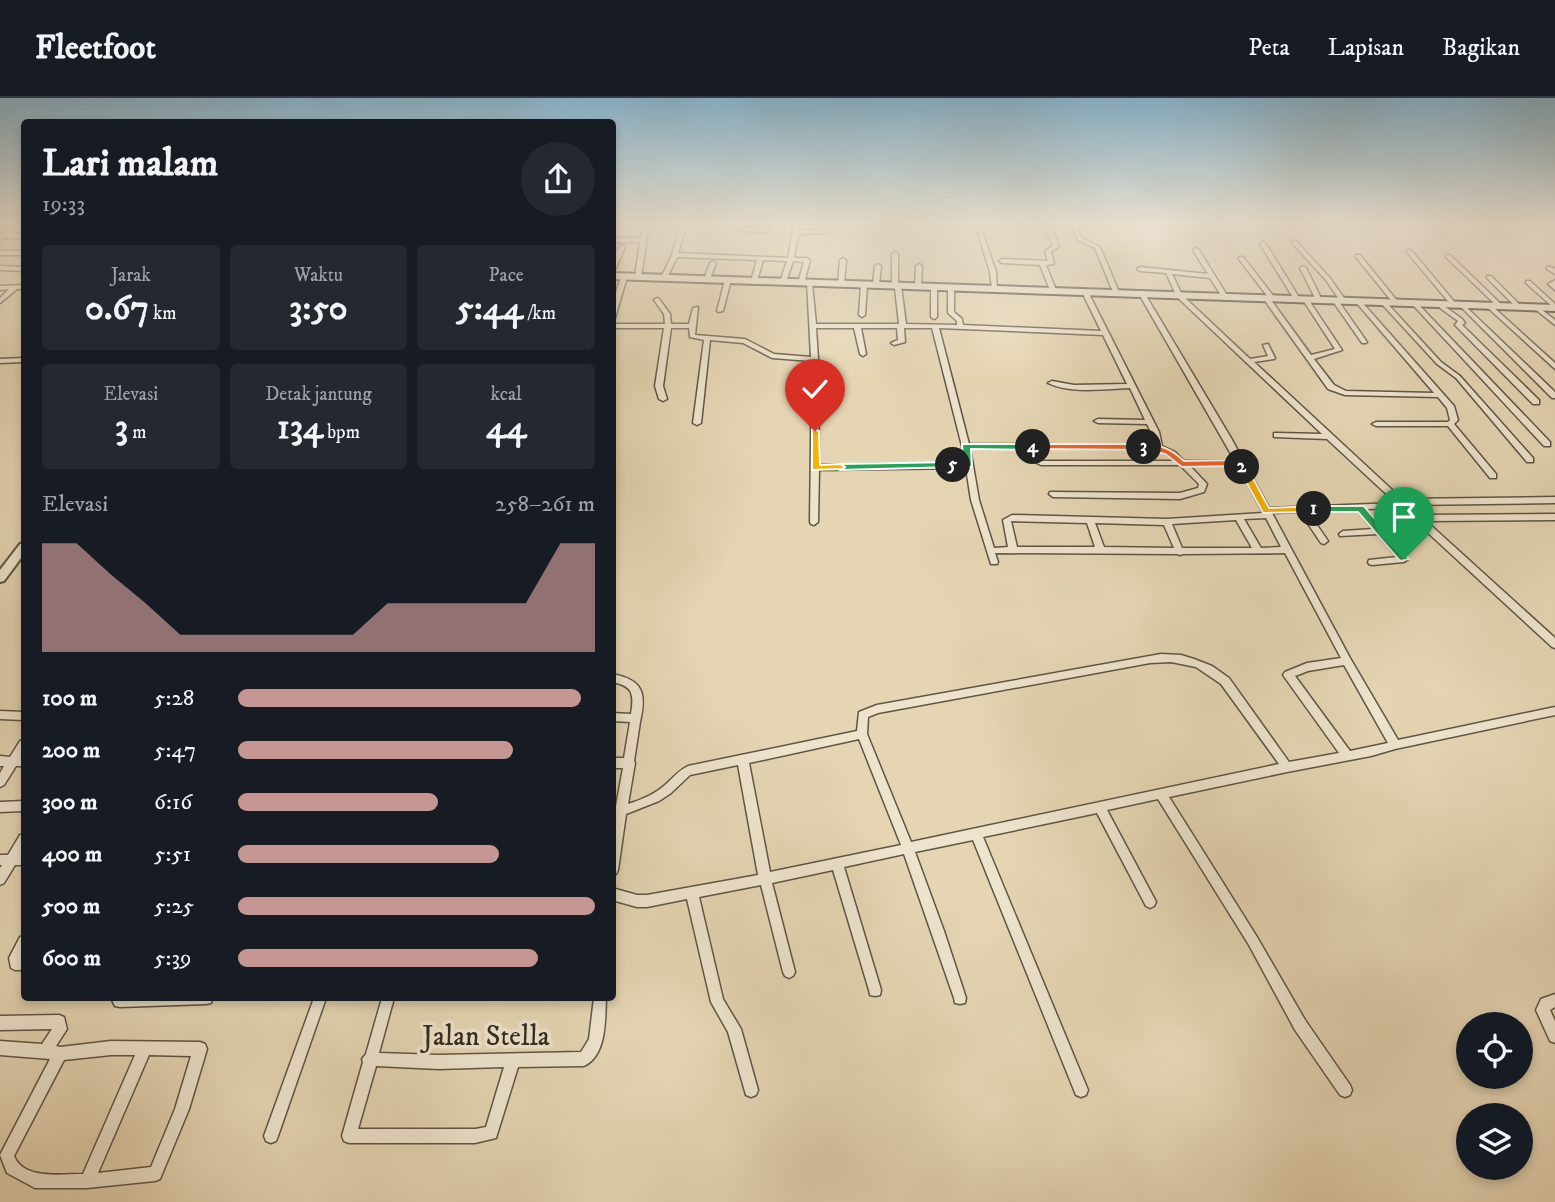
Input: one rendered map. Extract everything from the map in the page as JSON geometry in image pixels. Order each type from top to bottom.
[{"type":"main road","points":[[616,276],[1555,308]]},
{"type":"street","points":[[754,281],[756,276]]},
{"type":"street","points":[[783,282],[785,276]]},
{"type":"street","points":[[806,276],[815,359],[814,522]]},
{"type":"street","points":[[841,284],[842,276]]},
{"type":"street","points":[[876,285],[877,276]]},
{"type":"street","points":[[894,343],[902,342],[896,276]]},
{"type":"street","points":[[918,287],[919,276]]},
{"type":"street","points":[[993,276],[995,289]]},
{"type":"street","points":[[1047,276],[1053,290]]},
{"type":"street","points":[[1109,276],[1116,292]]},
{"type":"street","points":[[1170,276],[1179,296],[1555,644]]},
{"type":"street","points":[[1207,276],[1212,276],[1225,297]]},
{"type":"street","points":[[1254,276],[1331,387],[1342,393],[1439,395]]},
{"type":"street","points":[[1286,276],[1339,350],[1309,358]]},
{"type":"street","points":[[1307,276],[1320,300]]},
{"type":"street","points":[[1325,276],[1364,342]]},
{"type":"street","points":[[1373,276],[1395,303]]},
{"type":"street","points":[[1431,276],[1458,305],[1555,396]]},
{"type":"street","points":[[1469,276],[1502,307]]},
{"type":"street","points":[[616,304],[624,277]]},
{"type":"street","points":[[1489,277],[1519,307]]},
{"type":"street","points":[[0,301],[21,280]]},
{"type":"street","points":[[720,311],[728,280]]},
{"type":"street","points":[[1528,282],[1555,308]]},
{"type":"street","points":[[1555,282],[1551,284],[1555,288]]},
{"type":"street","points":[[862,315],[864,285]]},
{"type":"street","points":[[0,288],[21,287]]},
{"type":"street","points":[[934,287],[935,321],[993,562]]},
{"type":"street","points":[[951,287],[951,313],[960,320],[960,327]]},
{"type":"street","points":[[1085,292],[1158,441],[1158,447]]},
{"type":"street","points":[[1142,294],[1240,463],[1395,745]]},
{"type":"street","points":[[657,300],[667,314],[668,326],[659,386],[663,399]]},
{"type":"street","points":[[1358,301],[1451,408],[1454,420],[1450,424],[1376,424]]},
{"type":"street","points":[[1383,302],[1439,363],[1458,377],[1530,460]]},
{"type":"street","points":[[1415,304],[1547,444]]},
{"type":"street","points":[[1438,304],[1446,313],[1460,320],[1462,323],[1458,325],[1536,402]]},
{"type":"street","points":[[1489,306],[1555,367]]},
{"type":"street","points":[[696,308],[692,336],[745,341],[772,356],[815,359]]},
{"type":"street","points":[[1537,308],[1555,323]]},
{"type":"street","points":[[812,326],[901,326],[935,321],[960,327],[1106,333]]},
{"type":"street","points":[[616,326],[692,326]]},
{"type":"street","points":[[857,326],[863,354]]},
{"type":"street","points":[[697,423],[707,339]]},
{"type":"street","points":[[1249,361],[1272,358],[1266,345]]},
{"type":"street","points":[[0,361],[21,360]]},
{"type":"street","points":[[1052,383],[1074,387],[1132,386]]},
{"type":"street","points":[[1098,421],[1149,422]]},
{"type":"street","points":[[1450,424],[1493,476]]},
{"type":"street","points":[[1277,435],[1329,437]]},
{"type":"street","points":[[966,446],[1158,447],[1172,454],[1203,484],[1200,491],[1180,496],[1054,494]]},
{"type":"street","points":[[1041,463],[1240,463]]},
{"type":"street","points":[[815,468],[968,465]]},
{"type":"street","points":[[1013,550],[1007,520],[1012,518],[1167,522],[1302,509],[1555,500]]},
{"type":"street","points":[[1302,509],[1324,541]]},
{"type":"street","points":[[1361,509],[1404,559],[1372,562]]},
{"type":"street","points":[[1238,516],[1258,551]]},
{"type":"street","points":[[1418,518],[1555,517]]},
{"type":"street","points":[[1090,520],[1101,551]]},
{"type":"street","points":[[1167,522],[1180,552]]},
{"type":"street","points":[[1343,534],[1380,531]]},
{"type":"street","points":[[997,550],[1287,550]]},
{"type":"street","points":[[0,578],[21,551]]},
{"type":"street","points":[[960,998],[942,935],[862,734],[863,715],[877,709],[1150,659],[1182,658],[1213,670],[1225,681],[1287,767]]},
{"type":"street","points":[[1347,661],[1307,667],[1288,676],[1347,756]]},
{"type":"street","points":[[616,679],[635,688],[639,697],[630,763],[616,831]]},
{"type":"street","points":[[616,895],[647,901],[765,879],[1555,711]]},
{"type":"street","points":[[0,715],[21,716]]},
{"type":"street","points":[[616,717],[637,718]]},
{"type":"street","points":[[618,811],[663,793],[679,775],[688,771],[862,734]]},
{"type":"street","points":[[0,761],[19,762]]},
{"type":"street","points":[[743,761],[765,879],[789,972]]},
{"type":"street","points":[[0,782],[19,762]]},
{"type":"street","points":[[616,763],[630,763]]},
{"type":"street","points":[[1161,794],[1253,941],[1300,1025],[1345,1090]]},
{"type":"street","points":[[0,807],[21,806]]},
{"type":"street","points":[[1100,808],[1150,902]]},
{"type":"street","points":[[976,834],[1081,1090]]},
{"type":"street","points":[[0,879],[21,844]]},
{"type":"street","points":[[837,863],[875,990]]},
{"type":"street","points":[[692,893],[717,1002],[734,1029],[751,1090]]},
{"type":"street","points":[[21,947],[15,964],[21,964]]},
{"type":"street","points":[[1555,1000],[1546,1004],[1544,1010],[1555,1036]]},
{"type":"street","points":[[271,1136],[319,1001]]},
{"type":"street","points":[[387,1001],[349,1136],[475,1136],[491,1133],[513,1060]]},
{"type":"street","name":"Jalan Stella","points":[[369,1059],[584,1059],[591,1053],[594,1045],[600,1001]]},
{"type":"street","points":[[0,1023],[59,1022],[60,1029],[45,1051]]},
{"type":"street","points":[[0,1048],[60,1054],[111,1048],[200,1049],[182,1109],[155,1174],[87,1181],[35,1181],[12,1168],[4,1155],[60,1054]]},
{"type":"street","points":[[87,1181],[145,1048]]},
{"type":"route","points":[[815,431],[815,468],[968,465],[966,446],[1158,447],[1177,457],[1182,464],[1240,463],[1266,511],[1361,509],[1404,559]]}]
